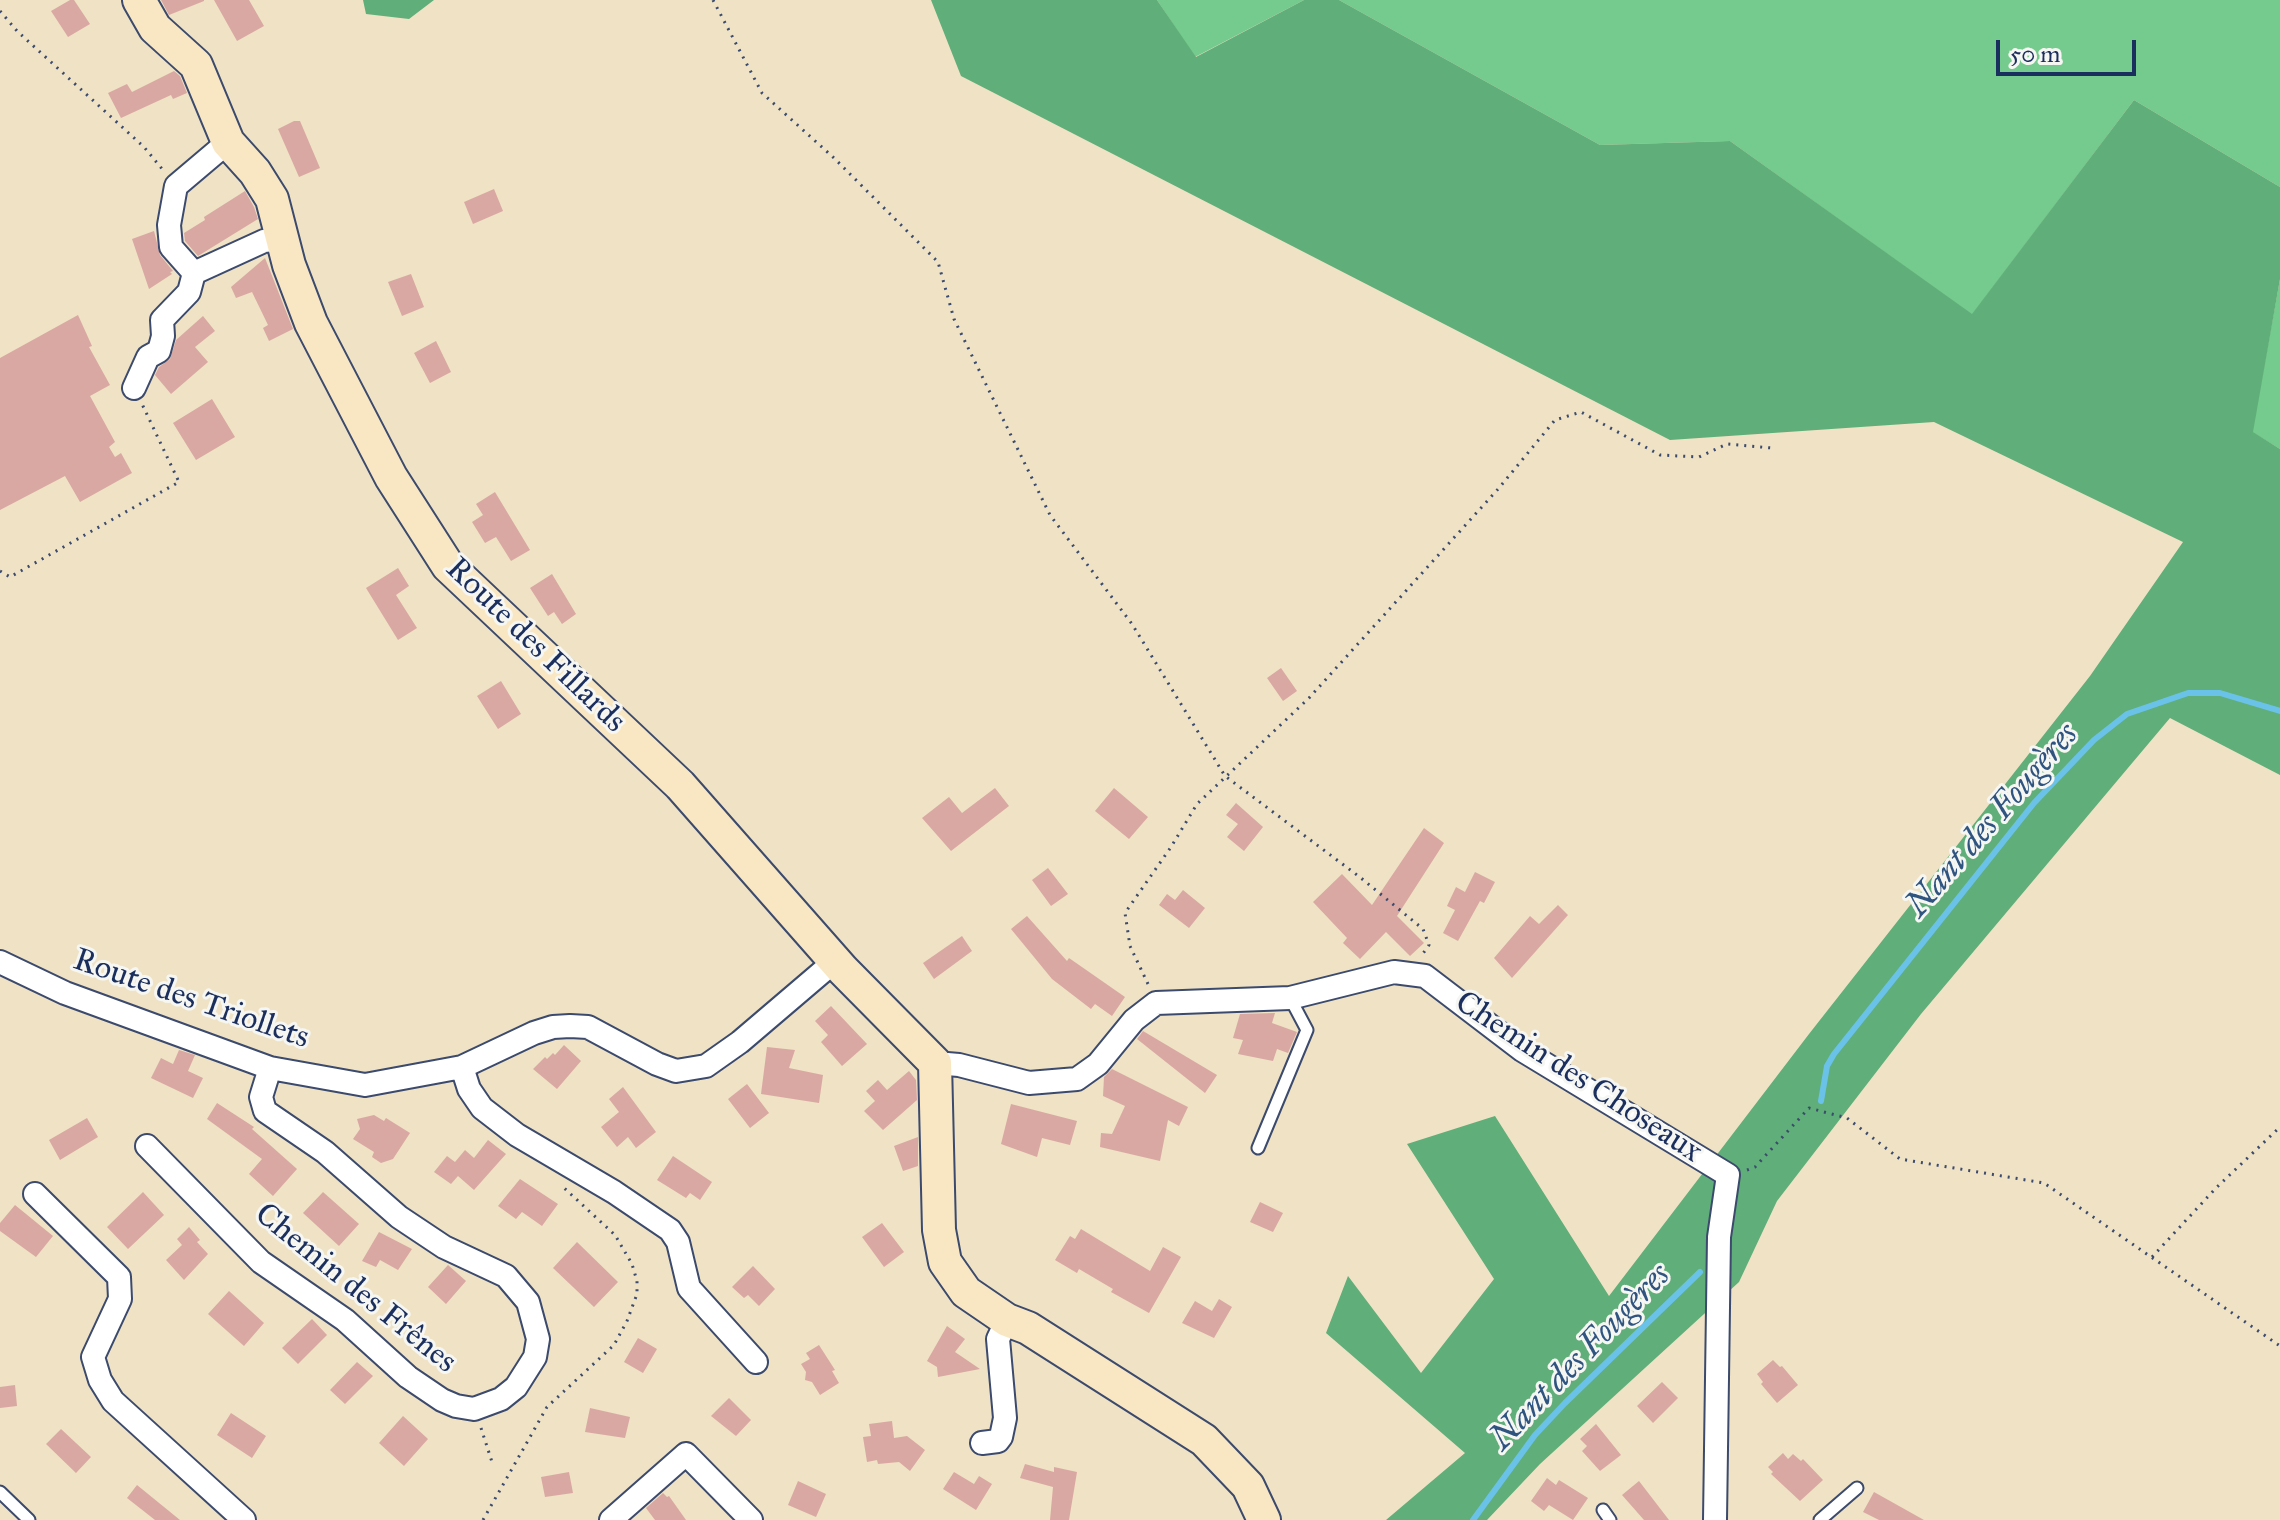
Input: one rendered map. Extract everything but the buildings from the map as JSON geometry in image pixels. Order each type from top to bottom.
[{"type":"street","name":"Route des Fillards","points":[[139,0],[155,28],[196,65],[228,142],[255,172],[272,199],[289,265],[311,323],[391,477],[448,566],[680,785],[835,961],[935,1063]]},
{"type":"street","points":[[194,273],[171,247],[169,225],[176,186],[228,142]]},
{"type":"street","points":[[194,273],[264,241],[283,239]]},
{"type":"street","points":[[134,388],[148,357],[159,351],[163,336],[162,320],[189,292],[194,273]]},
{"type":"street","name":"Route des Triollets","points":[[0,962],[65,993],[270,1068],[365,1085],[462,1067],[534,1033],[570,1026],[588,1027],[676,1071],[706,1066],[740,1042],[835,961]]},
{"type":"street","name":"Chemin des Choseaux","points":[[1156,1003],[1290,998],[1375,975],[1394,972],[1425,976],[1522,1050],[1728,1175]]},
{"type":"street","points":[[1156,1003],[1134,1020],[1098,1064],[1077,1079],[1029,1083],[959,1065],[935,1063],[939,1230],[945,1262],[966,1292],[1204,1440],[1248,1486],[1264,1520]]},
{"type":"street","points":[[462,1067],[469,1089],[482,1108],[517,1135],[614,1192],[670,1230],[678,1242],[689,1288],[756,1362]]},
{"type":"street","name":"Chemin des Frênes","points":[[147,1146],[261,1262],[345,1320],[408,1377],[442,1400],[474,1409],[488,1406],[516,1387],[535,1357],[538,1339],[528,1302],[506,1276],[444,1247],[399,1217],[325,1152],[265,1111],[261,1097],[270,1068]]},
{"type":"street","points":[[1715,1520],[1719,1237],[1728,1175]]},
{"type":"street","points":[[35,1194],[119,1277],[120,1299],[93,1357],[100,1380],[113,1401],[244,1520]]},
{"type":"street","points":[[982,1443],[998,1441],[1005,1418],[998,1339],[1007,1320]]},
{"type":"street","points":[[611,1520],[686,1454],[751,1520]]},
{"type":"lane","points":[[1258,1148],[1307,1030],[1290,998]]},
{"type":"lane","points":[[1820,1520],[1857,1488]]},
{"type":"lane","points":[[0,1492],[29,1520]]},
{"type":"path","points":[[713,0],[762,93],[834,158],[938,262],[954,319],[1050,515],[1132,624],[1225,776],[1361,878],[1423,929],[1429,945],[1407,974]]},
{"type":"path","points":[[0,11],[17,31],[144,147],[176,186]]},
{"type":"path","points":[[0,571],[10,577],[179,482],[134,388]]},
{"type":"path","points":[[1156,1003],[1130,946],[1125,913],[1197,804],[1309,698],[1499,488],[1555,420],[1581,412],[1660,455],[1699,457],[1727,444],[1772,448]]},
{"type":"path","points":[[1728,1175],[1755,1167],[1809,1108],[1847,1118],[1900,1159],[2044,1183],[2280,1346]]},
{"type":"path","points":[[2152,1257],[2216,1188],[2280,1127]]},
{"type":"path","points":[[483,1520],[547,1407],[614,1345],[637,1294],[632,1264],[615,1235],[558,1182]]},
{"type":"path","points":[[474,1409],[492,1462]]},
{"type":"green space","points":[[363,0],[434,0],[409,19],[366,14]]},
{"type":"green space","points":[[931,0],[1157,0],[1196,57],[1304,0],[1339,0],[1600,145],[1730,141],[1972,314],[2134,100],[2280,187],[2280,279],[2253,432],[2280,449],[2280,775],[2170,718],[1921,1014],[1777,1201],[1739,1282],[1540,1464],[1487,1520],[1386,1520],[1465,1453],[1326,1333],[1348,1276],[1421,1373],[1494,1279],[1407,1144],[1495,1116],[1609,1296],[1809,1034],[2090,676],[2183,542],[1934,422],[1670,440],[961,76]]},
{"type":"green space","points":[[1157,0],[1304,0],[1195,57]]},
{"type":"green space","points":[[1339,0],[2280,0],[2280,187],[2134,100],[1972,315],[1730,141],[1600,145]]},
{"type":"green space","points":[[2280,279],[2280,449],[2252,432]]},
{"type":"waterway","name":"Nant des Fougères","points":[[1821,1101],[1827,1066],[1834,1054],[2034,803],[2094,740],[2127,714],[2188,693],[2220,693],[2280,711]]},
{"type":"waterway","name":"Nant des Fougères","points":[[1473,1520],[1535,1435],[1700,1272]]}]
